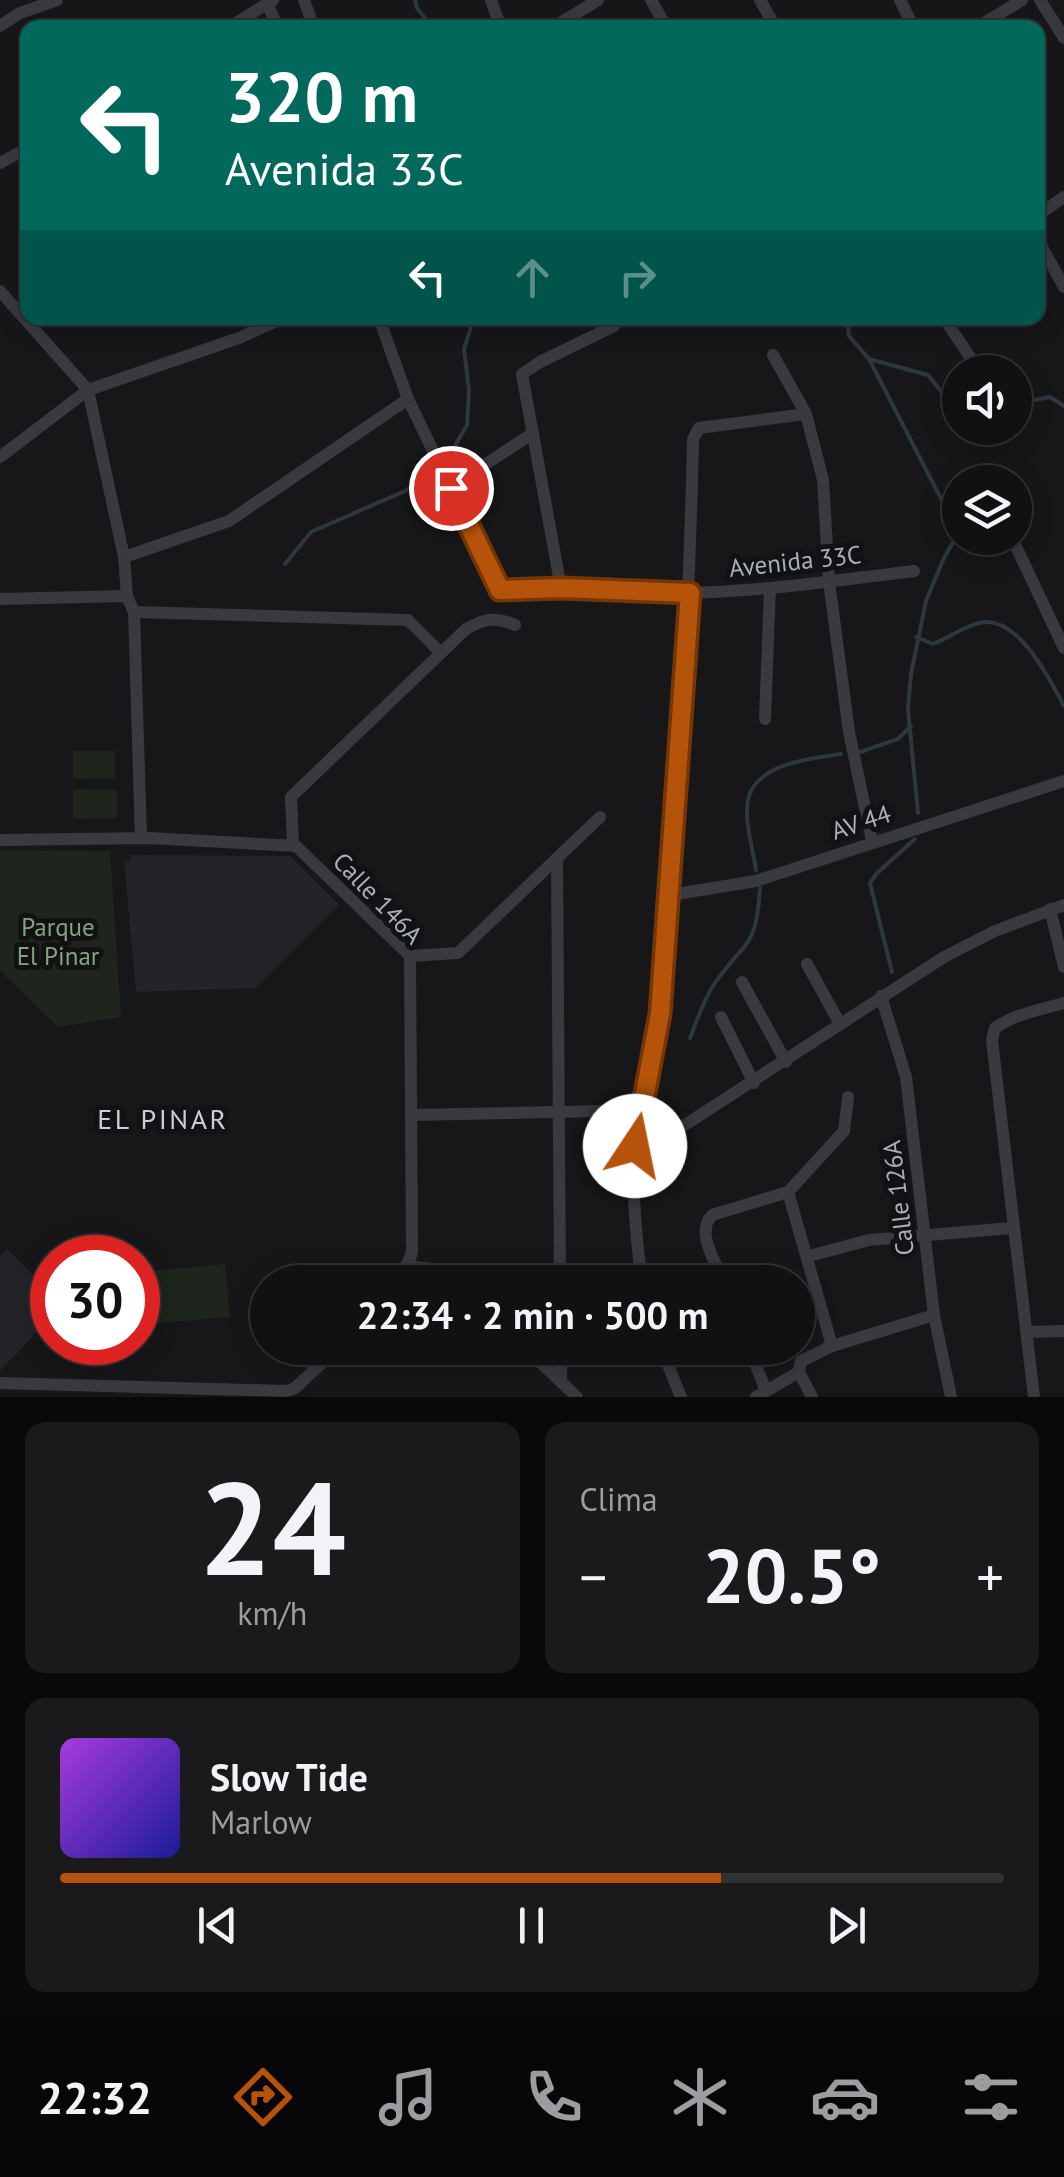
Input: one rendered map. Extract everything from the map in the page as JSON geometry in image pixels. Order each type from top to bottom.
[{"type":"street","points":[[0,26],[20,13],[57,0]]},
{"type":"street","points":[[565,20],[598,0]]},
{"type":"street","points":[[989,20],[1022,0]]},
{"type":"street","points":[[1040,0],[1064,38]]},
{"type":"street","points":[[241,20],[270,2]]},
{"type":"street","points":[[1045,253],[1064,287]]},
{"type":"street","points":[[0,291],[20,314]]},
{"type":"street","points":[[30,325],[88,390],[124,556],[127,596],[134,612],[142,838]]},
{"type":"street","points":[[0,457],[88,390],[268,325]]},
{"type":"street","name":"Avenida 33C","points":[[382,325],[408,399],[500,590],[690,593],[914,571]]},
{"type":"street","points":[[949,325],[968,355]]},
{"type":"street","points":[[561,588],[522,374],[614,326]]},
{"type":"street","points":[[774,355],[806,414],[823,480],[828,582],[848,732],[872,841]]},
{"type":"street","points":[[124,556],[228,521],[408,399]]},
{"type":"street","points":[[640,1265],[635,1146],[660,1014],[670,895],[690,593],[693,439],[699,428],[806,414]]},
{"type":"street","points":[[451,488],[533,433]]},
{"type":"street","points":[[1020,555],[1064,648]]},
{"type":"street","points":[[765,719],[770,588]]},
{"type":"street","points":[[0,598],[127,596]]},
{"type":"street","points":[[134,612],[408,620],[441,653]]},
{"type":"street","points":[[0,840],[142,838],[293,846],[292,797],[466,630],[482,620],[500,618],[515,625]]},
{"type":"street","name":"AV 44","points":[[670,895],[756,881],[1064,781]]},
{"type":"street","points":[[410,956],[458,953],[600,817]]},
{"type":"street","name":"Calle 146A","points":[[293,846],[410,956],[412,1253],[406,1265]]},
{"type":"street","points":[[557,859],[560,1265]]},
{"type":"street","points":[[635,1146],[674,1132],[881,996],[978,940],[1057,907],[1064,967]]},
{"type":"street","points":[[807,964],[840,1024]]},
{"type":"street","points":[[742,982],[786,1062]]},
{"type":"street","name":"Calle 126A","points":[[881,996],[906,1077],[934,1315],[951,1397]]},
{"type":"street","points":[[1034,1397],[992,1040],[996,1028],[1003,1023],[1038,1008],[1064,1003]]},
{"type":"street","points":[[721,1017],[754,1083]]},
{"type":"street","points":[[717,1265],[703,1231],[706,1221],[712,1214],[788,1192],[844,1131],[848,1097]]},
{"type":"street","points":[[411,1115],[603,1111]]},
{"type":"street","points":[[788,1192],[832,1346]]},
{"type":"street","points":[[809,1256],[869,1240],[1012,1228]]},
{"type":"street","points":[[753,1365],[761,1394],[798,1372],[801,1362],[832,1346],[934,1315]]},
{"type":"street","points":[[1027,1332],[1064,1331]]},
{"type":"street","points":[[0,1383],[119,1392],[289,1394],[320,1365]]},
{"type":"street","points":[[542,1365],[577,1397]]},
{"type":"street","points":[[561,1365],[561,1382]]},
{"type":"street","points":[[668,1365],[682,1397]]},
{"type":"street","points":[[798,1372],[812,1397]]},
{"type":"shaded area","points":[[130,855],[290,856],[339,905],[256,988],[136,992],[124,861],[131,861]]},
{"type":"shaded area","points":[[7,1249],[30,1272],[30,1339],[0,1371],[0,1256]]},
{"type":"green space","points":[[73,751],[115,751],[115,778],[73,779]]},
{"type":"green space","points":[[73,789],[117,790],[117,818],[73,819]]},
{"type":"green space","name":"Parque El Pinar","points":[[0,850],[110,851],[121,1017],[58,1027],[0,970]]},
{"type":"green space","points":[[225,1264],[230,1317],[160,1323],[160,1270]]},
{"type":"waterway","points":[[415,0],[427,20]]},
{"type":"waterway","points":[[448,458],[467,425],[469,391],[464,349],[472,325]]},
{"type":"waterway","points":[[848,325],[849,336],[869,359],[954,524],[956,537],[926,601],[911,674],[908,709],[918,813]]},
{"type":"waterway","points":[[869,359],[928,375],[942,392]]},
{"type":"waterway","points":[[1032,401],[1050,397],[1064,406]]},
{"type":"waterway","points":[[285,564],[311,532],[405,491],[430,472]]},
{"type":"waterway","points":[[916,637],[933,644],[984,622],[1010,630],[1032,653],[1064,706]]},
{"type":"waterway","points":[[860,752],[898,739],[911,726]]},
{"type":"waterway","points":[[756,870],[747,817],[753,788],[761,778],[786,765],[841,754]]},
{"type":"waterway","points":[[892,972],[870,883],[915,839]]},
{"type":"waterway","points":[[690,1038],[709,992],[752,935],[760,888]]},
{"type":"district","name":"EL PINAR","points":[[163,1119]]},
{"type":"route","points":[[451,488],[500,590],[690,593],[660,1014],[635,1146]]}]
